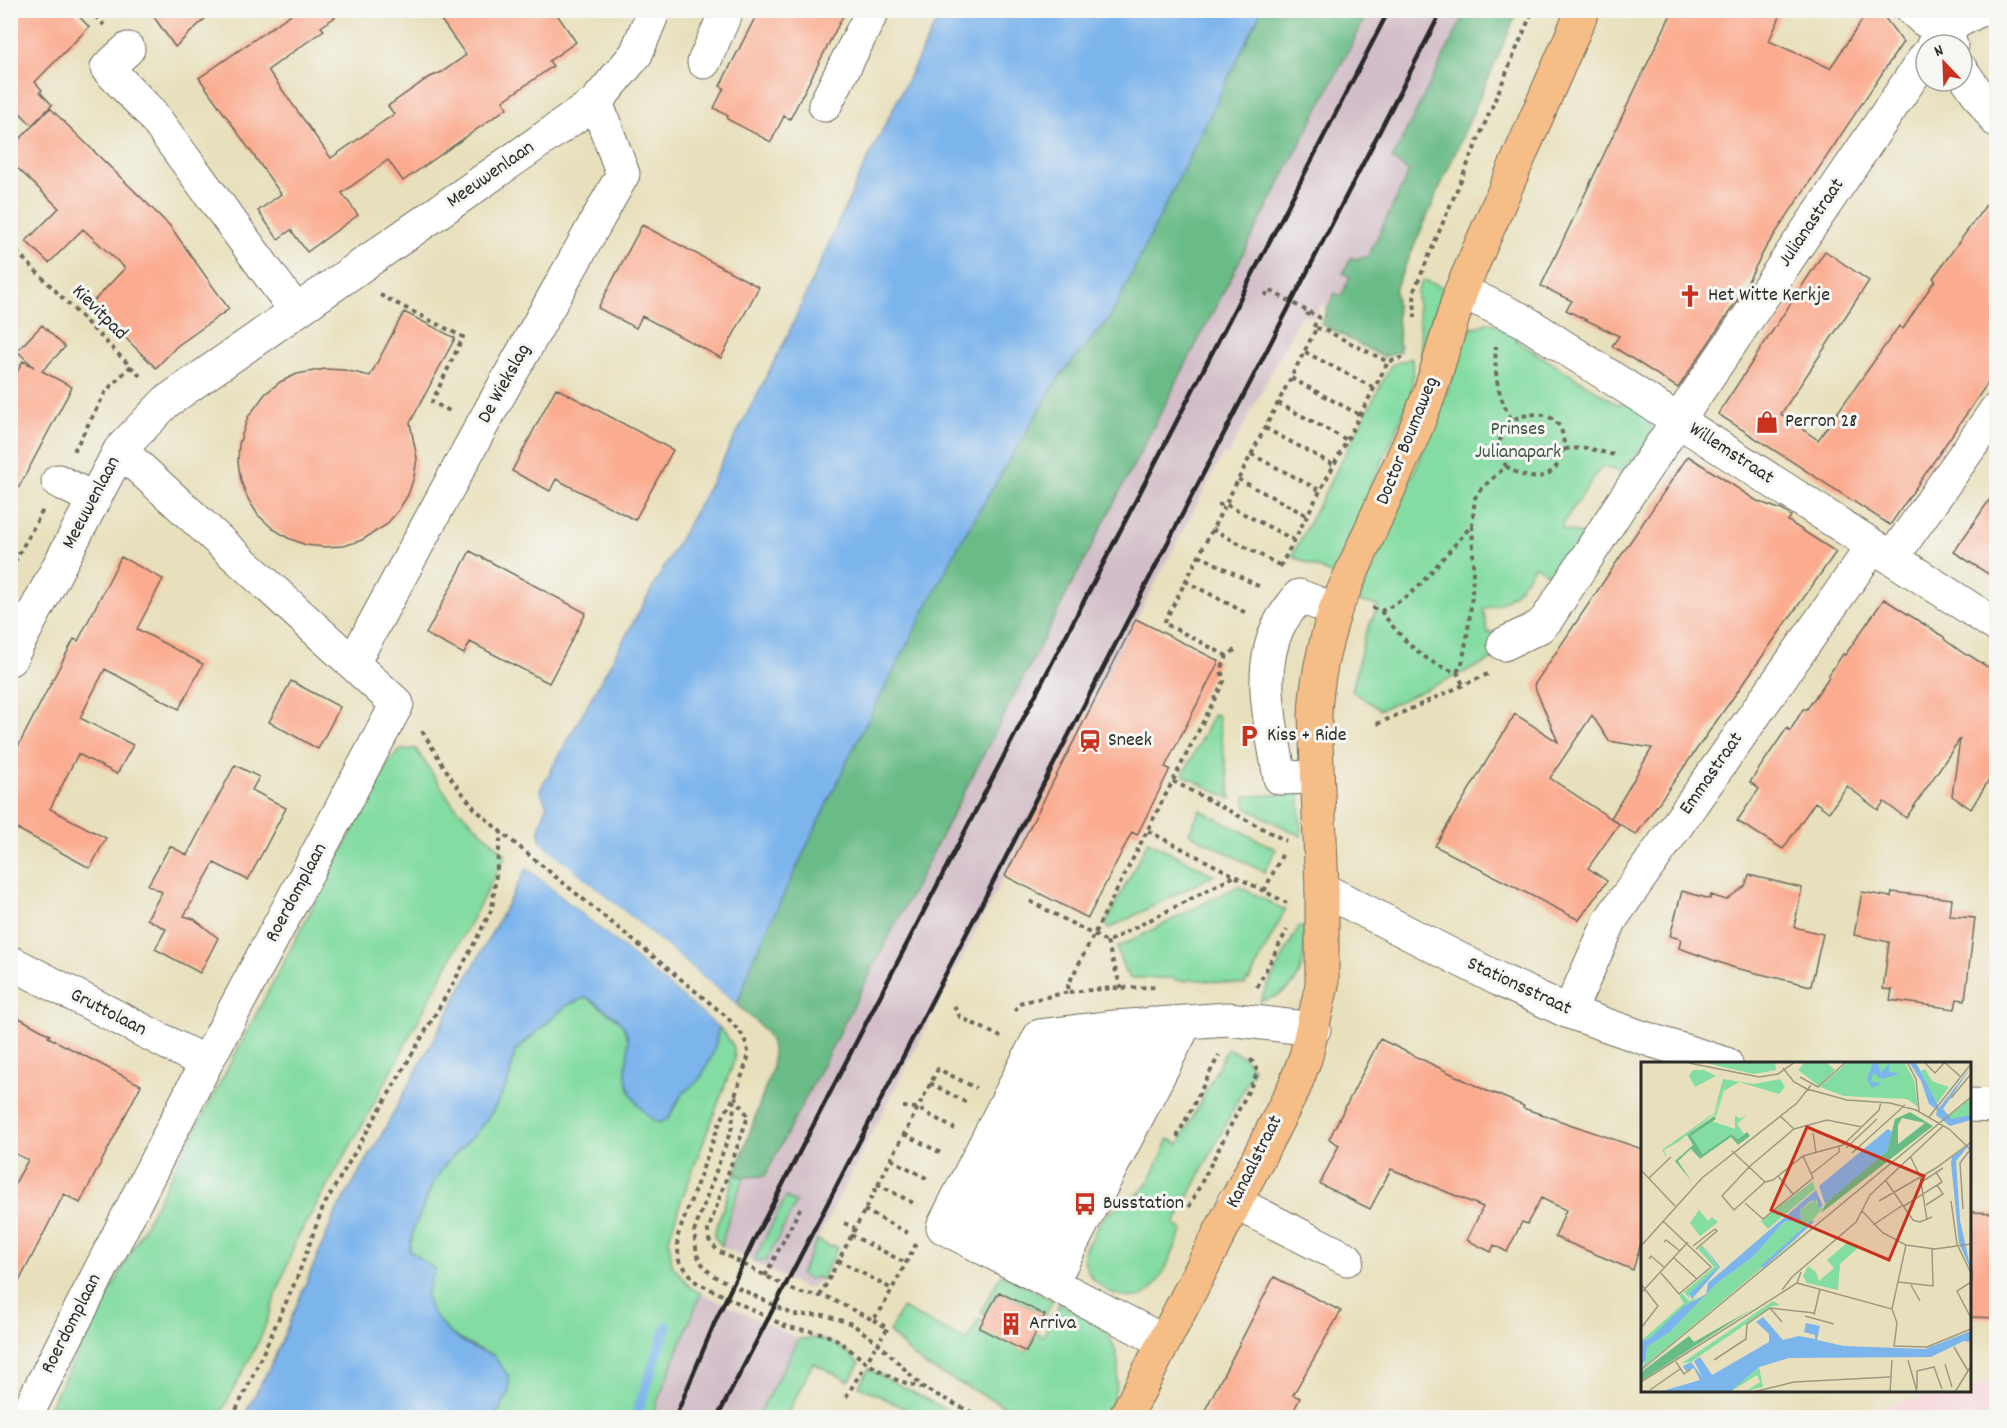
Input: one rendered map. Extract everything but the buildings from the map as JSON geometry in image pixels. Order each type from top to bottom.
[{"type":"main road","name":"Doctor Boumaweg","points":[[1322,889],[1316,694],[1321,661],[1350,608],[1430,392],[1461,291],[1583,10]]},
{"type":"main road","name":"Kanaalstraat","points":[[1125,1418],[1294,1088],[1306,1056],[1314,1029],[1322,985],[1322,889]]},
{"type":"street","name":"Meeuwenlaan","points":[[10,659],[120,450],[166,402],[596,102],[636,54],[654,10]]},
{"type":"street","points":[[704,62],[727,10]]},
{"type":"street","points":[[825,105],[873,10]]},
{"type":"street","points":[[1913,10],[1936,33]]},
{"type":"street","points":[[1951,33],[1979,10]]},
{"type":"street","points":[[128,49],[107,68],[151,113],[296,311]]},
{"type":"street","name":"Julianastraat","points":[[1680,421],[1914,74]]},
{"type":"street","points":[[1974,86],[1995,113]]},
{"type":"street","name":"De Wiekslag","points":[[353,663],[481,427],[623,174],[596,102]]},
{"type":"street","name":"Willemstraat","points":[[1461,291],[1505,311],[1680,421],[1996,626]]},
{"type":"street","name":"Emmastraat","points":[[1569,1012],[1611,919],[1882,552],[1996,410]]},
{"type":"street","points":[[1504,644],[1539,627],[1547,618],[1680,421]]},
{"type":"street","points":[[120,450],[397,704]]},
{"type":"street","points":[[58,481],[94,499]]},
{"type":"street","points":[[1317,777],[1280,778],[1267,692],[1267,663],[1279,625],[1299,596],[1350,608]]},
{"type":"street","name":"Roerdomplaan","points":[[25,1418],[206,1063],[397,704]]},
{"type":"street","name":"Stationsstraat","points":[[1322,889],[1502,981],[1569,1012],[1720,1062]]},
{"type":"street","name":"Gruttolaan","points":[[10,962],[206,1063]]},
{"type":"street","points":[[1163,1341],[943,1227],[1040,1036],[1115,1027],[1228,1018],[1314,1029]]},
{"type":"street","points":[[1011,1261],[1186,1022]]},
{"type":"street","points":[[1011,1261],[1151,1024]]},
{"type":"street","points":[[1011,1261],[1115,1027]]},
{"type":"street","points":[[1971,1105],[1996,1106]]},
{"type":"street","points":[[1234,1202],[1347,1259]]},
{"type":"path","points":[[1416,326],[1414,291],[1533,10]]},
{"type":"path","name":"Kievitpad","points":[[10,245],[166,402]]},
{"type":"path","points":[[345,277],[463,337],[432,402],[481,427]]},
{"type":"path","points":[[1265,296],[1269,290],[1308,314],[1319,317],[1313,328],[1316,329]]},
{"type":"path","points":[[1505,311],[1499,326],[1496,345],[1495,376],[1499,392],[1512,420]]},
{"type":"path","points":[[1227,656],[1164,623],[1316,329]]},
{"type":"path","points":[[1316,329],[1323,329],[1388,362]]},
{"type":"path","points":[[1305,352],[1374,388]]},
{"type":"path","points":[[1212,529],[1282,564],[1388,362],[1411,357]]},
{"type":"path","points":[[1291,378],[1360,415]]},
{"type":"path","points":[[1278,403],[1347,440]]},
{"type":"path","points":[[1537,413],[1553,419],[1562,433],[1565,449],[1558,466],[1544,474],[1527,477],[1506,466],[1501,456],[1500,441],[1506,425],[1512,420],[1537,413]]},
{"type":"path","points":[[1265,428],[1334,465]]},
{"type":"path","points":[[1565,449],[1574,447],[1599,450],[1648,467]]},
{"type":"path","points":[[1251,454],[1321,491]]},
{"type":"path","points":[[1456,672],[1462,663],[1473,602],[1472,525],[1475,498],[1481,489],[1506,466]]},
{"type":"path","points":[[1238,479],[1308,516]]},
{"type":"path","points":[[1218,506],[1225,504],[1294,540]]},
{"type":"path","points":[[1350,608],[1381,611],[1406,597],[1417,588],[1472,525]]},
{"type":"path","points":[[1199,555],[1268,591]]},
{"type":"path","points":[[1185,581],[1254,618]]},
{"type":"path","points":[[1381,611],[1412,647],[1440,667],[1456,672],[1463,686]]},
{"type":"path","points":[[1377,724],[1514,663],[1504,644]]},
{"type":"path","points":[[1069,992],[1068,985],[1224,681],[1221,670],[1227,656],[1240,645]]},
{"type":"path","points":[[397,704],[419,725],[453,781],[475,809],[727,1017],[744,1037],[749,1055],[735,1096],[720,1122],[677,1238],[680,1261],[687,1273],[696,1282],[787,1327],[821,1333],[836,1339],[867,1363],[894,1379],[925,1389],[982,1418]]},
{"type":"path","points":[[1173,781],[1289,842],[1264,891]]},
{"type":"path","points":[[1148,831],[1289,905]]},
{"type":"path","points":[[232,1418],[297,1278],[323,1207],[449,991],[492,909],[501,832]]},
{"type":"path","points":[[1107,942],[1234,876]]},
{"type":"path","points":[[1030,901],[1107,942],[1121,988]]},
{"type":"path","points":[[1254,993],[1290,924]]},
{"type":"path","points":[[1011,1017],[1019,1003],[1069,992],[1161,987]]},
{"type":"path","points":[[954,1006],[960,1017],[1001,1037]]},
{"type":"path","points":[[999,1048],[1004,1031]]},
{"type":"path","points":[[1177,1137],[1222,1048]]},
{"type":"path","points":[[1189,1207],[1258,1072],[1243,1049]]},
{"type":"path","points":[[1249,1057],[1250,1049]]},
{"type":"path","points":[[820,1296],[938,1069],[984,1092]]},
{"type":"path","points":[[930,1083],[976,1107]]},
{"type":"path","points":[[735,1096],[748,1116],[708,1231],[709,1240],[718,1251],[765,1276],[801,1293],[820,1296],[850,1307],[888,1328],[881,1338]]},
{"type":"path","points":[[735,1096],[732,1126],[694,1232],[697,1255],[704,1267],[714,1276],[794,1315],[824,1316],[852,1324],[878,1343],[925,1389]]},
{"type":"path","points":[[903,1107],[916,1108],[962,1132]]},
{"type":"path","points":[[904,1134],[949,1157]]},
{"type":"path","points":[[891,1159],[936,1183]]},
{"type":"path","points":[[877,1184],[923,1208]]},
{"type":"path","points":[[765,1276],[802,1205]]},
{"type":"path","points":[[864,1210],[919,1238],[873,1320]]},
{"type":"path","points":[[844,1223],[855,1228]]},
{"type":"path","points":[[851,1236],[906,1263]]},
{"type":"path","points":[[838,1260],[892,1289]]},
{"type":"path","points":[[869,1358],[875,1347]]},
{"type":"path","points":[[846,1397],[864,1367]]},
{"type":"shaded area","points":[[1369,11],[1468,11],[1393,159],[1410,172],[1368,257],[1360,257],[1358,261],[1351,258],[1351,277],[1341,296],[1335,293],[1328,308],[1321,305],[1315,317],[1301,315],[1228,455],[1224,453],[1136,619],[817,1240],[831,1247],[835,1253],[818,1282],[811,1287],[804,1288],[722,1246],[725,1225],[736,1195],[745,1177],[766,1176]]},
{"type":"shaded area","points":[[701,1293],[799,1339],[757,1417],[651,1418]]},
{"type":"shaded area","points":[[1996,1381],[1996,1417],[1832,1417],[1950,1392],[1971,1392],[1971,1387]]},
{"type":"green space","points":[[1467,10],[1518,11],[1395,289],[1400,352],[1383,357],[1321,324],[1335,293],[1341,296],[1350,277],[1343,273],[1351,257],[1358,260],[1360,257],[1368,257],[1409,172],[1392,159]]},
{"type":"green space","points":[[1261,11],[1369,11],[765,1176],[745,1177],[735,1174],[772,1069],[773,1057],[769,1038],[760,1025],[737,1005],[754,957],[853,749],[960,543],[1059,377],[1111,316]]},
{"type":"green space","points":[[1423,280],[1444,288],[1425,358],[1422,355],[1417,299],[1417,292]]},
{"type":"green space","name":"Prinses Julianapark","points":[[1490,322],[1518,335],[1515,340],[1619,405],[1627,403],[1648,416],[1653,432],[1625,473],[1601,467],[1563,523],[1562,529],[1584,535],[1555,579],[1535,565],[1520,587],[1508,599],[1483,609],[1488,633],[1492,632],[1498,657],[1380,710],[1352,691],[1364,638],[1378,606],[1358,601],[1442,408],[1463,340],[1472,328]]},
{"type":"green space","points":[[1412,358],[1413,376],[1410,398],[1333,575],[1292,556],[1391,365]]},
{"type":"green space","points":[[1214,714],[1218,716],[1231,799],[1183,775]]},
{"type":"green space","points":[[416,749],[452,803],[506,855],[363,1124],[296,1240],[261,1337],[219,1417],[44,1417],[390,760],[401,750]]},
{"type":"green space","points":[[1300,794],[1301,836],[1246,808],[1245,796]]},
{"type":"green space","points":[[1200,810],[1276,849],[1264,872],[1189,833]]},
{"type":"green space","points":[[1148,841],[1214,875],[1108,929],[1106,923]]},
{"type":"green space","points":[[1238,886],[1285,910],[1245,985],[1190,979],[1189,981],[1173,978],[1129,978],[1125,973],[1117,948]]},
{"type":"green space","points":[[1299,926],[1305,929],[1304,955],[1298,976],[1285,992],[1260,1001]]},
{"type":"green space","points":[[586,997],[621,1022],[630,1043],[626,1075],[668,1119],[682,1094],[700,1079],[714,1051],[719,1027],[733,1045],[735,1059],[669,1239],[672,1265],[691,1288],[701,1293],[651,1417],[496,1417],[509,1392],[493,1355],[462,1340],[441,1325],[428,1307],[426,1296],[435,1269],[409,1250],[414,1228],[432,1185],[447,1162],[475,1134],[492,1112],[508,1083],[515,1052],[566,1006]]},
{"type":"green space","points":[[1229,1049],[1243,1056],[1254,1069],[1174,1225],[1183,1230],[1172,1254],[1158,1281],[1147,1293],[1137,1297],[1115,1294],[1104,1288],[1088,1271],[1084,1260],[1086,1248],[1103,1218],[1135,1197],[1148,1183],[1169,1139],[1179,1144]]},
{"type":"green space","points":[[735,1174],[745,1177],[731,1210],[722,1246],[714,1233]]},
{"type":"green space","points":[[786,1197],[796,1203],[766,1261],[754,1260]]},
{"type":"green space","points":[[817,1240],[831,1247],[833,1245],[838,1247],[821,1280],[816,1277],[809,1279],[800,1275]]},
{"type":"green space","points":[[1001,1274],[1053,1300],[1045,1315],[999,1292],[987,1316],[981,1312]]},
{"type":"green space","points":[[1060,1303],[1100,1327],[1115,1348],[1118,1359],[1117,1382],[1106,1417],[1026,1417],[926,1366],[889,1332],[902,1308],[967,1341],[979,1318],[1026,1352],[1036,1333],[1043,1336]]},
{"type":"green space","points":[[814,1338],[839,1347],[859,1364],[849,1381],[813,1363],[786,1417],[757,1417],[799,1339]]},
{"type":"green space","points":[[869,1369],[960,1417],[922,1417],[859,1386]]},
{"type":"water","points":[[942,11],[1261,11],[1111,316],[1059,377],[960,543],[853,749],[754,957],[737,1005],[540,842],[540,826],[547,805],[540,790],[711,483],[786,339],[858,179]]},
{"type":"water","points":[[527,868],[719,1027],[714,1051],[700,1079],[682,1094],[668,1119],[659,1123],[653,1119],[637,1103],[629,1089],[626,1075],[628,1042],[625,1029],[613,1015],[586,997],[566,1006],[515,1051],[508,1083],[492,1112],[475,1134],[447,1162],[432,1185],[414,1228],[409,1250],[435,1269],[426,1295],[431,1311],[448,1332],[473,1348],[493,1355],[509,1377],[509,1392],[496,1417],[243,1418],[273,1361],[336,1212],[376,1145]]},
{"type":"pier","points":[[537,839],[737,1005],[735,1007],[538,844]]},
{"type":"pier","points":[[527,865],[721,1025],[719,1027],[525,866]]},
{"type":"waterway","points":[[635,1418],[667,1326]]},
{"type":"railway","points":[[675,1418],[714,1324],[754,1240],[1389,10]]},
{"type":"railway","points":[[717,1418],[1442,10]]},
{"type":"place","name":"Het Witte Kerkje","points":[[1690,296]]},
{"type":"place","name":"Perron 28","points":[[1767,422]]},
{"type":"place","name":"Kiss + Ride","points":[[1249,736]]},
{"type":"place","name":"Sneek","points":[[1090,741]]},
{"type":"place","name":"Busstation","points":[[1085,1204]]},
{"type":"place","name":"Arriva","points":[[1011,1324]]}]
